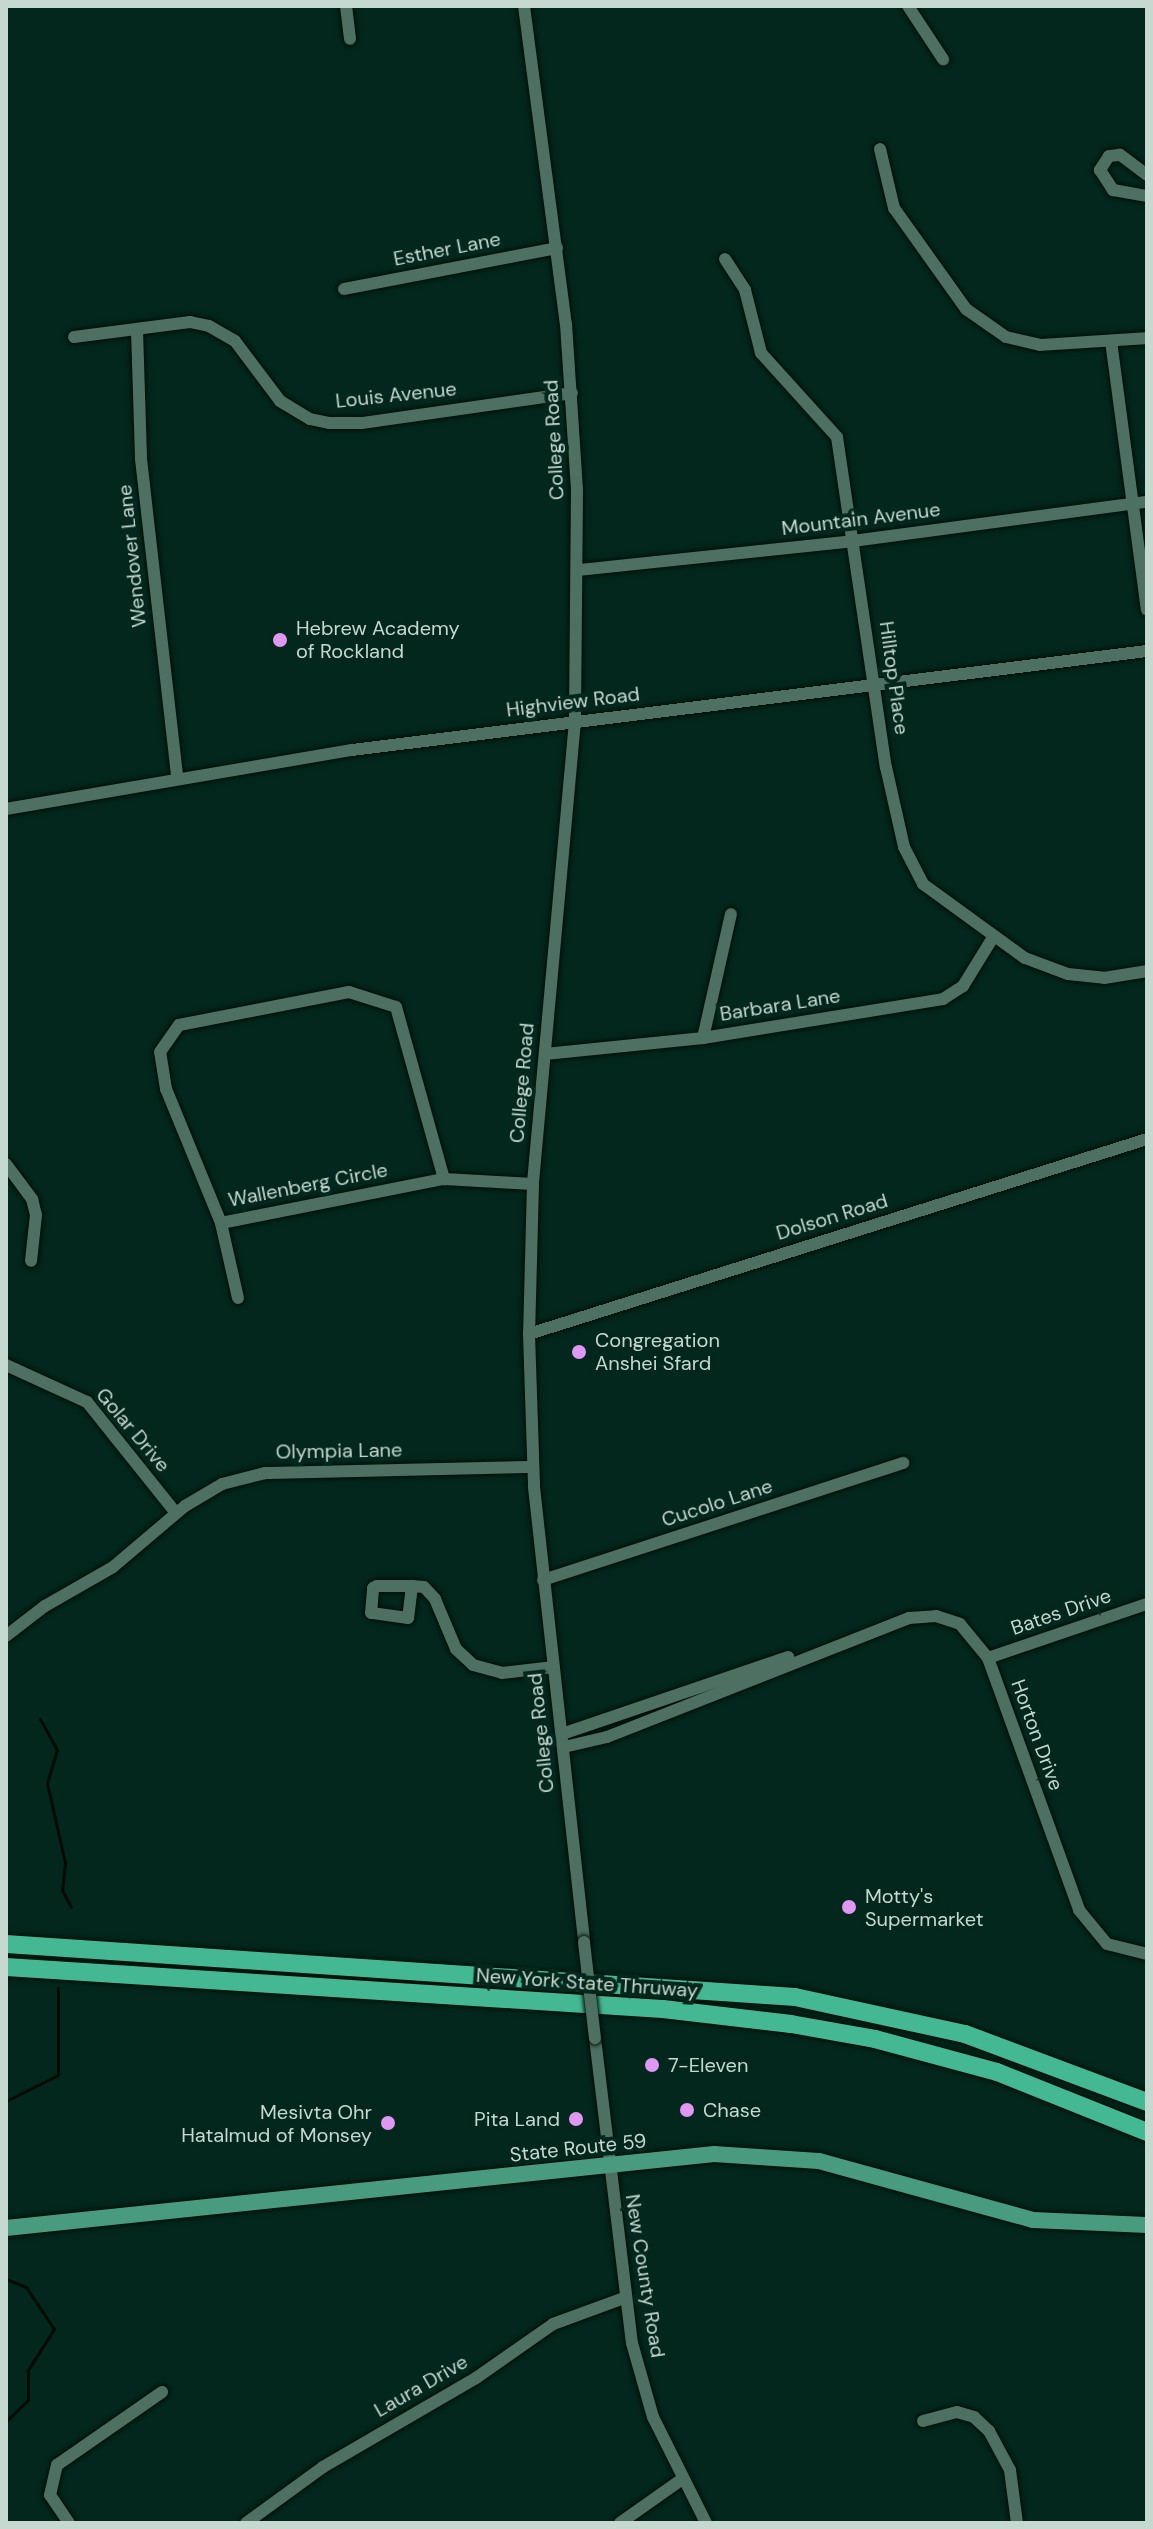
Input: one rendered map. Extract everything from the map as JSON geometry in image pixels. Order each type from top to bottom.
[{"type":"highway","name":"New York State Thruway","points":[[6,1944],[795,1997],[979,2038],[1147,2102]]},
{"type":"highway","name":"New York State Thruway","points":[[6,1967],[663,2009],[791,2024],[889,2042],[997,2072],[1147,2132]]},
{"type":"main road","name":"State Route 59","points":[[6,2228],[714,2154],[819,2161],[1033,2220],[1080,2226],[1147,2225]]},
{"type":"street","points":[[346,6],[350,39]]},
{"type":"street","name":"College Road","points":[[524,6],[557,248],[572,393],[579,570],[575,721],[533,1184],[529,1334],[532,1467],[607,2164]]},
{"type":"street","points":[[908,6],[943,59]]},
{"type":"street","points":[[880,149],[894,208],[966,309],[1006,337],[1040,345],[1147,338]]},
{"type":"street","points":[[1147,175],[1120,155],[1109,156],[1100,170],[1113,190],[1147,196]]},
{"type":"street","name":"Esther Lane","points":[[344,289],[557,248]]},
{"type":"street","name":"Hilltop Place","points":[[725,259],[745,290],[761,353],[837,437],[886,767],[904,847],[923,884],[992,939],[1068,974],[1104,978],[1147,971]]},
{"type":"street","name":"Louis Avenue","points":[[74,337],[190,322],[209,326],[235,341],[280,401],[329,423],[572,393]]},
{"type":"street","name":"Wendover Lane","points":[[137,330],[141,459],[177,777]]},
{"type":"street","points":[[1111,341],[1140,502],[1147,610]]},
{"type":"street","name":"Mountain Avenue","points":[[579,570],[853,541],[1140,502]]},
{"type":"street","name":"Highview Road","points":[[6,809],[177,777],[575,721],[876,688],[1147,651]]},
{"type":"street","points":[[703,1038],[731,914]]},
{"type":"street","name":"Barbara Lane","points":[[545,1054],[703,1038],[943,999],[963,986],[992,939]]},
{"type":"street","name":"Wallenberg Circle","points":[[444,1179],[396,1007],[349,992],[179,1025],[160,1052],[166,1089],[221,1223],[444,1179],[533,1184]]},
{"type":"street","name":"Dolson Road","points":[[529,1334],[1147,1139]]},
{"type":"street","points":[[6,1164],[32,1199],[36,1215],[31,1261]]},
{"type":"street","points":[[221,1223],[238,1298]]},
{"type":"street","name":"Golar Drive","points":[[6,1365],[87,1402],[176,1513]]},
{"type":"street","name":"Cucolo Lane","points":[[543,1580],[904,1463]]},
{"type":"street","name":"Olympia Lane","points":[[6,1636],[45,1606],[113,1567],[176,1513],[222,1484],[265,1473],[532,1467]]},
{"type":"street","points":[[412,1586],[432,1593],[456,1649],[473,1665],[502,1673],[554,1667]]},
{"type":"street","name":"Bates Drive","points":[[988,1658],[1147,1604]]},
{"type":"street","name":"Horton Drive","points":[[562,1734],[909,1618],[936,1616],[960,1624],[988,1658],[1079,1910],[1107,1944],[1147,1954]]},
{"type":"street","name":"Horton Drive","points":[[564,1747],[607,1737],[834,1645]]},
{"type":"street","name":"New County Road","points":[[607,2164],[624,2298],[653,2417],[681,2480],[706,2523]]},
{"type":"street","name":"Laura Drive","points":[[246,2523],[323,2467],[476,2378],[553,2324],[624,2298]]},
{"type":"street","points":[[69,2523],[50,2495],[57,2465],[162,2392]]},
{"type":"street","points":[[923,2421],[957,2412],[974,2417],[989,2431],[1010,2470],[1017,2523]]},
{"type":"street","points":[[620,2523],[681,2480]]},
{"type":"waterway","points":[[40,1719],[57,1750],[47,1783],[65,1863],[62,1890],[71,1907]]},
{"type":"waterway","points":[[6,2101],[58,2075],[58,1988]]},
{"type":"waterway","points":[[6,2279],[26,2287],[54,2329],[28,2370],[28,2400],[6,2421]]},
{"type":"place","name":"Hebrew Academy of Rockland","points":[[280,640]]},
{"type":"place","name":"Congregation Anshei Sfard","points":[[579,1352]]},
{"type":"place","name":"Motty's Supermarket","points":[[849,1907]]},
{"type":"place","name":"7-Eleven","points":[[652,2065]]},
{"type":"place","name":"Chase","points":[[687,2110]]},
{"type":"place","name":"Pita Land","points":[[576,2119]]},
{"type":"place","name":"Mesivta Ohr Hatalmud of Monsey","points":[[388,2123]]}]
